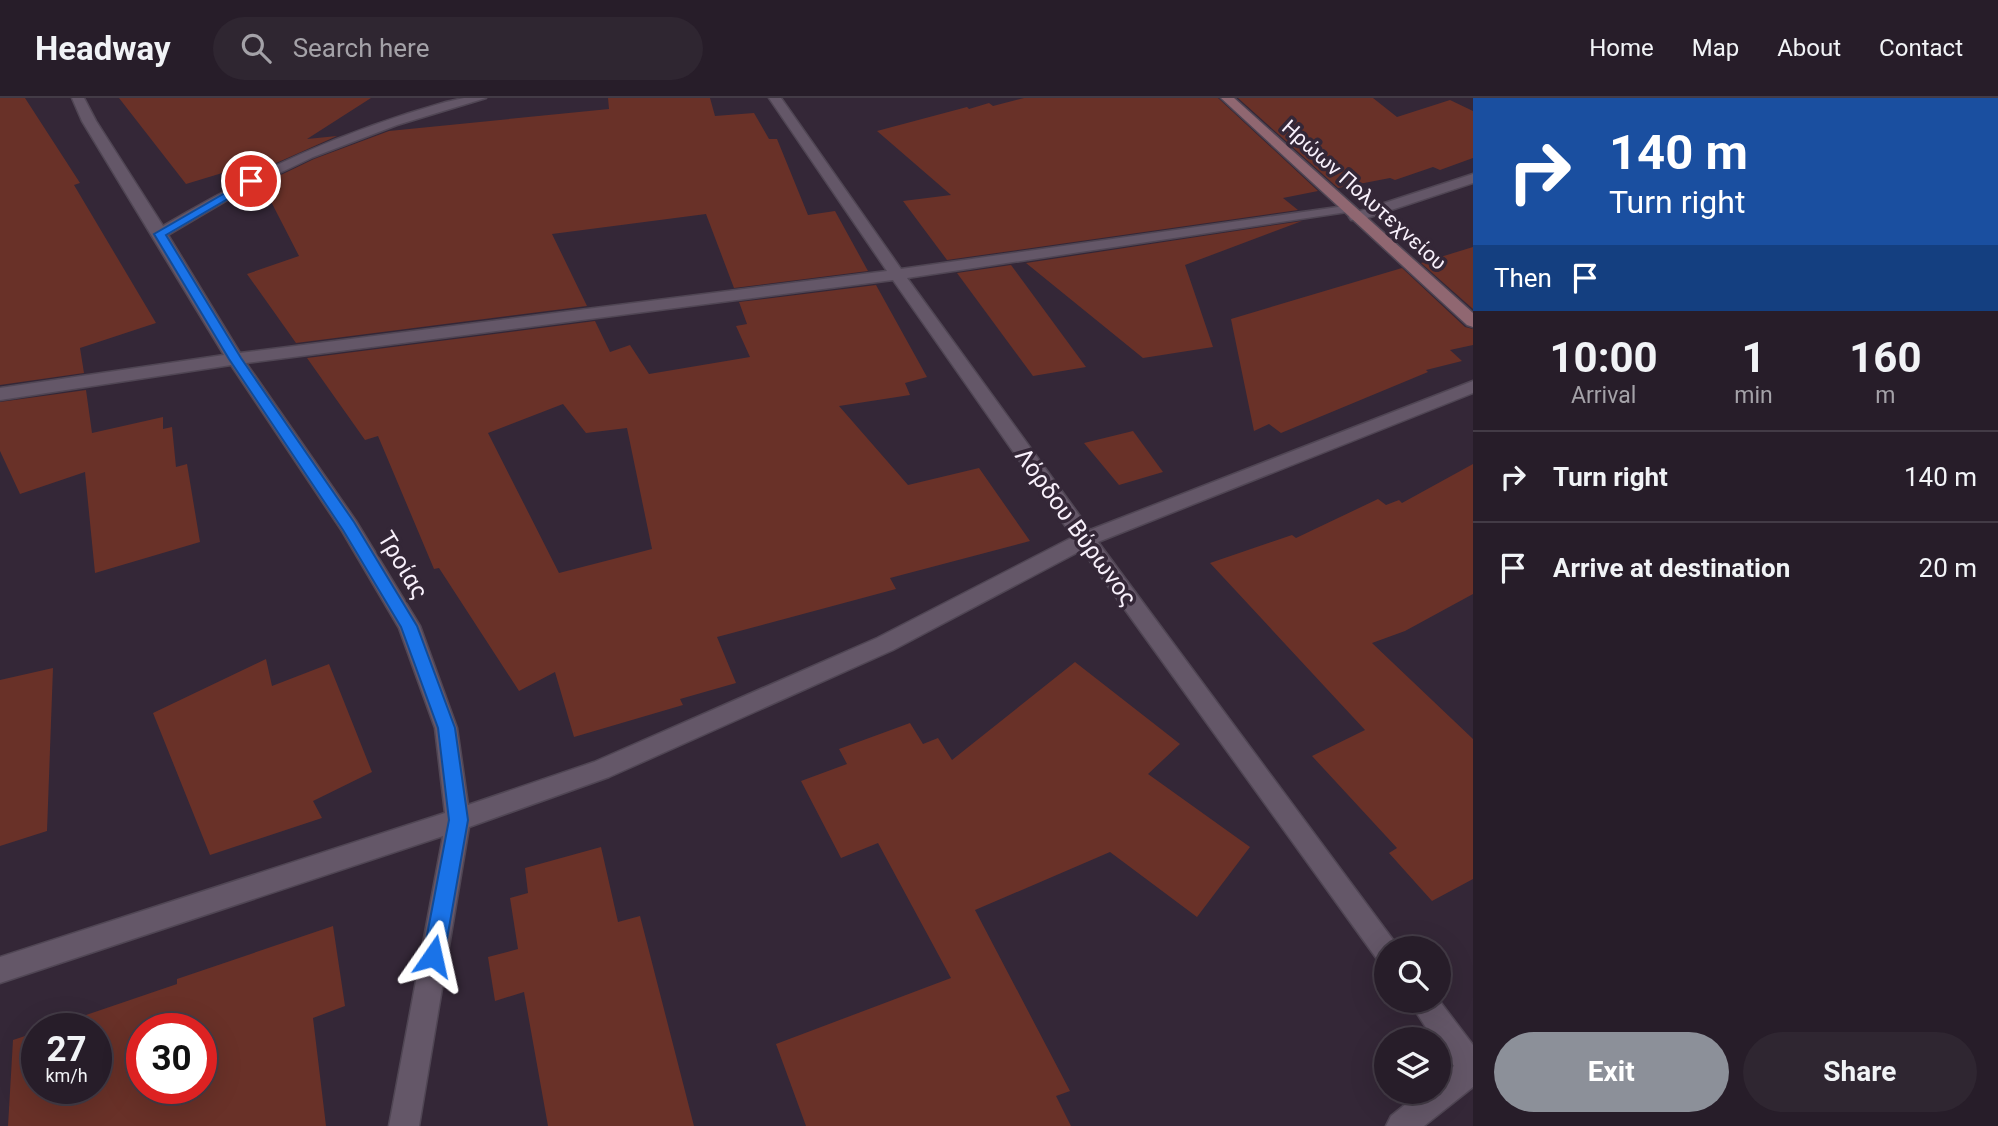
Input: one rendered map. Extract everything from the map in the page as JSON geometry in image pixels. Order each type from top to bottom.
[{"type":"street","name":"Τροίας","points":[[78,98],[89,121],[235,359],[348,526],[409,626],[446,728],[458,820],[404,1126]]},
{"type":"street","points":[[160,234],[251,181],[301,157],[413,115],[480,98]]},
{"type":"street","name":"Λόρδου Βύρωνος","points":[[775,98],[895,275],[1084,540],[1376,936]]},
{"type":"street","name":"Ηρώων Πολυτεχνείου","points":[[1227,98],[1473,322]]},
{"type":"street","points":[[0,394],[235,359],[895,275],[1351,213],[1473,178]]},
{"type":"street","points":[[0,970],[458,820],[601,770],[872,649],[1084,540],[1473,387]]},
{"type":"street","points":[[1402,1126],[1473,1069],[1432,1013]]},
{"type":"building","points":[[0,98],[25,98],[80,183],[74,185],[156,323],[80,348],[84,373],[0,385]]},
{"type":"building","points":[[119,98],[371,98],[307,139],[337,136],[256,172],[252,164],[186,184]]},
{"type":"building","points":[[608,98],[710,98],[715,116],[754,113],[769,139],[777,139],[808,215],[835,211],[868,271],[734,288],[706,214],[552,234],[587,306],[296,343],[247,274],[299,256],[262,184],[314,159],[389,131],[609,109]]},
{"type":"building","points":[[1024,98],[1218,98],[1318,191],[1283,198],[1298,210],[947,260],[903,201],[951,195],[877,131],[967,107],[969,109],[989,103],[993,106]]},
{"type":"building","points":[[1238,98],[1373,98],[1397,117],[1450,100],[1473,111],[1473,158],[1440,170],[1433,167],[1395,180],[1390,178],[1338,188]]},
{"type":"building","points":[[1302,221],[1185,265],[1213,347],[1143,358],[1026,263]]},
{"type":"building","points":[[1473,247],[1473,309],[1421,263]]},
{"type":"building","points":[[1011,265],[1086,367],[1033,376],[957,273]]},
{"type":"building","points":[[1402,268],[1465,327],[1473,329],[1473,345],[1450,350],[1462,361],[1426,370],[1428,372],[1281,433],[1269,424],[1254,431],[1231,319]]},
{"type":"building","points":[[876,285],[927,377],[905,383],[910,395],[839,406],[908,485],[979,468],[1030,541],[890,578],[896,589],[717,637],[736,683],[680,699],[683,705],[574,737],[555,672],[519,691],[439,568],[434,569],[378,436],[365,440],[307,358],[595,321],[610,352],[630,345],[649,374],[750,357],[736,326],[747,324],[739,302]],"holes":[[[563,404],[586,433],[627,428],[652,549],[559,573],[488,433]]]},
{"type":"building","points":[[86,390],[92,433],[163,417],[163,429],[172,427],[176,467],[187,464],[200,542],[95,573],[85,472],[20,494],[0,451],[0,402]]},
{"type":"building","points":[[1133,431],[1163,472],[1119,485],[1084,443]]},
{"type":"building","points":[[1473,464],[1473,594],[1405,631],[1372,643],[1473,739],[1473,879],[1432,901],[1389,853],[1397,848],[1312,756],[1365,730],[1210,563],[1292,535],[1296,538],[1378,499],[1386,505],[1399,500],[1402,503]]},
{"type":"building","points":[[266,659],[272,686],[329,664],[372,772],[313,801],[322,818],[210,855],[153,713]]},
{"type":"building","points":[[1075,662],[1180,744],[1148,774],[1250,847],[1197,917],[1110,852],[975,910],[1070,1091],[1056,1096],[1071,1126],[806,1126],[776,1044],[951,978],[878,843],[841,858],[801,781],[847,764],[839,749],[910,723],[923,744],[938,738],[952,760]]},
{"type":"building","points":[[53,668],[47,831],[0,846],[0,680]]},
{"type":"building","points":[[601,847],[618,922],[640,916],[694,1126],[548,1126],[524,992],[495,1001],[488,957],[518,949],[510,898],[528,893],[525,868]]},
{"type":"building","points":[[333,926],[345,1006],[313,1018],[326,1126],[8,1126],[13,1040],[21,1037],[21,1104],[112,1104],[112,1013],[92,1013],[177,984],[177,979]]},
{"type":"route","points":[[251,181],[160,234],[235,359],[348,526],[409,626],[446,728],[458,820],[433,956]]}]
